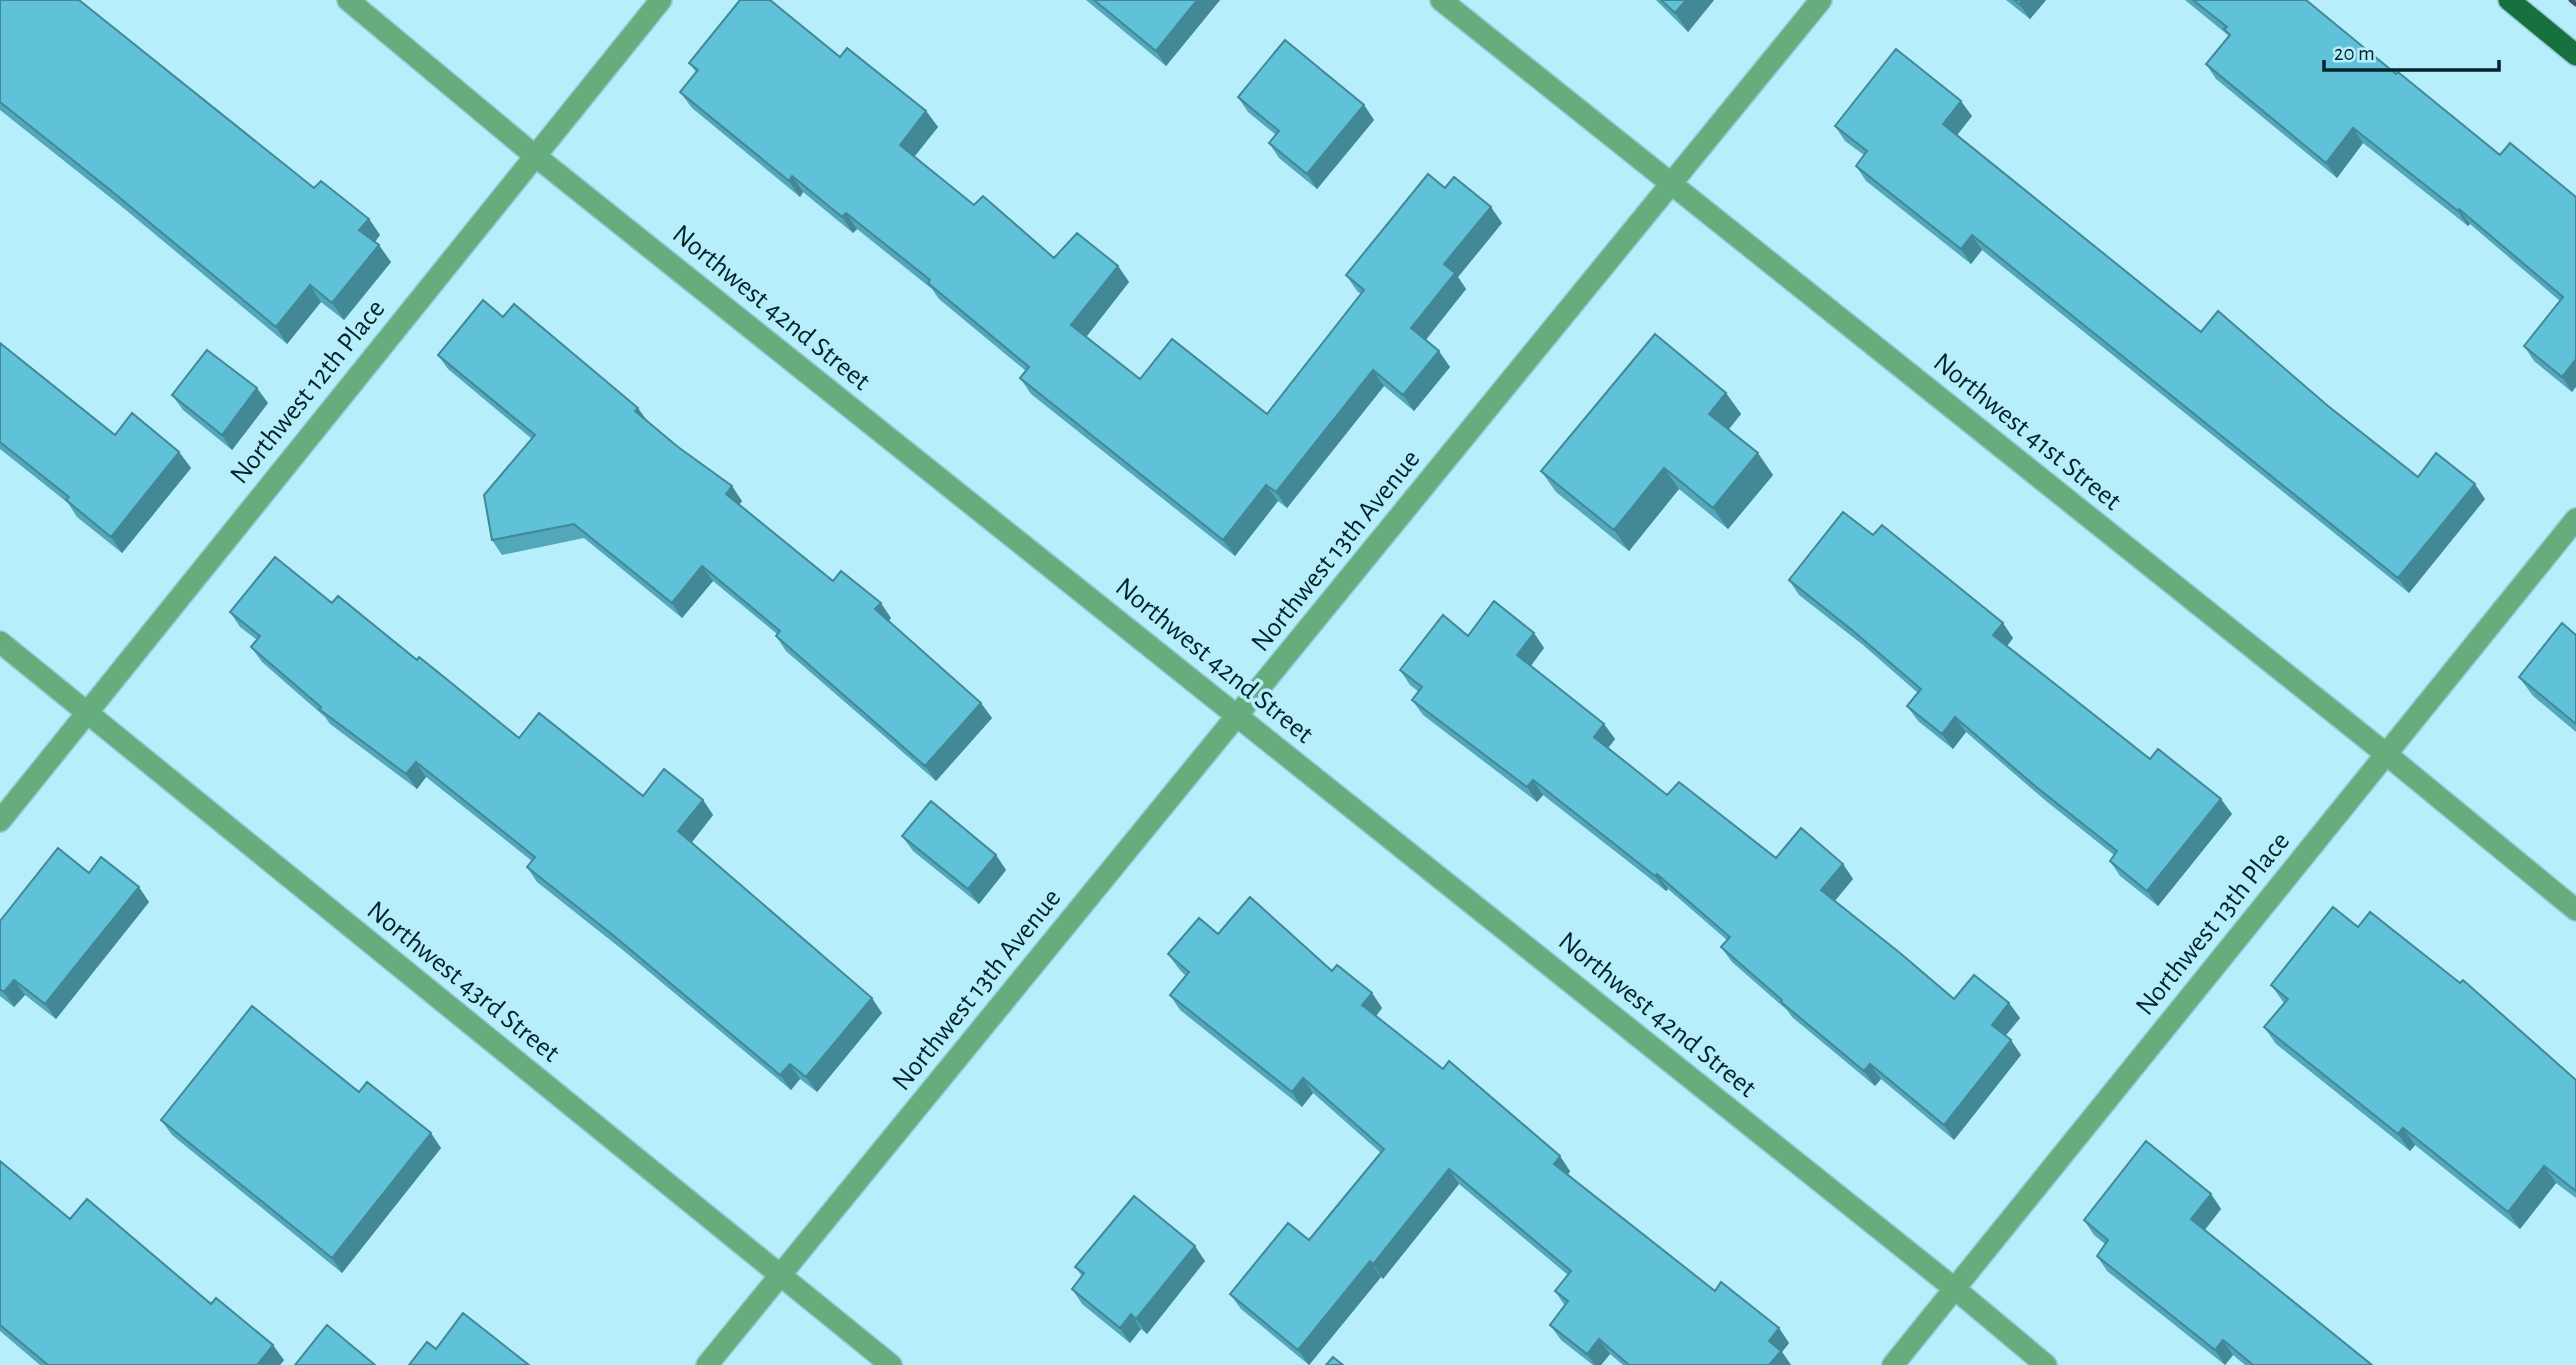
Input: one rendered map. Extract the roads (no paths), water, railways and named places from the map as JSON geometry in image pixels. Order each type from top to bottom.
[{"type":"main road","points":[[2510,0],[2576,55]]},
{"type":"street","name":"Northwest 42nd Street","points":[[348,0],[534,155],[1955,1289],[2046,1365]]},
{"type":"street","name":"Northwest 12th Place","points":[[0,821],[661,0]]},
{"type":"street","name":"Northwest 41st Street","points":[[1441,0],[2386,754],[2576,910]]},
{"type":"street","name":"Northwest 13th Avenue","points":[[707,1365],[1821,0]]},
{"type":"street","name":"Northwest 13th Place","points":[[1893,1365],[2576,519]]},
{"type":"street","name":"Northwest 43rd Street","points":[[0,642],[891,1365]]},
{"type":"railway","points":[[2571,0],[2576,4]]}]
